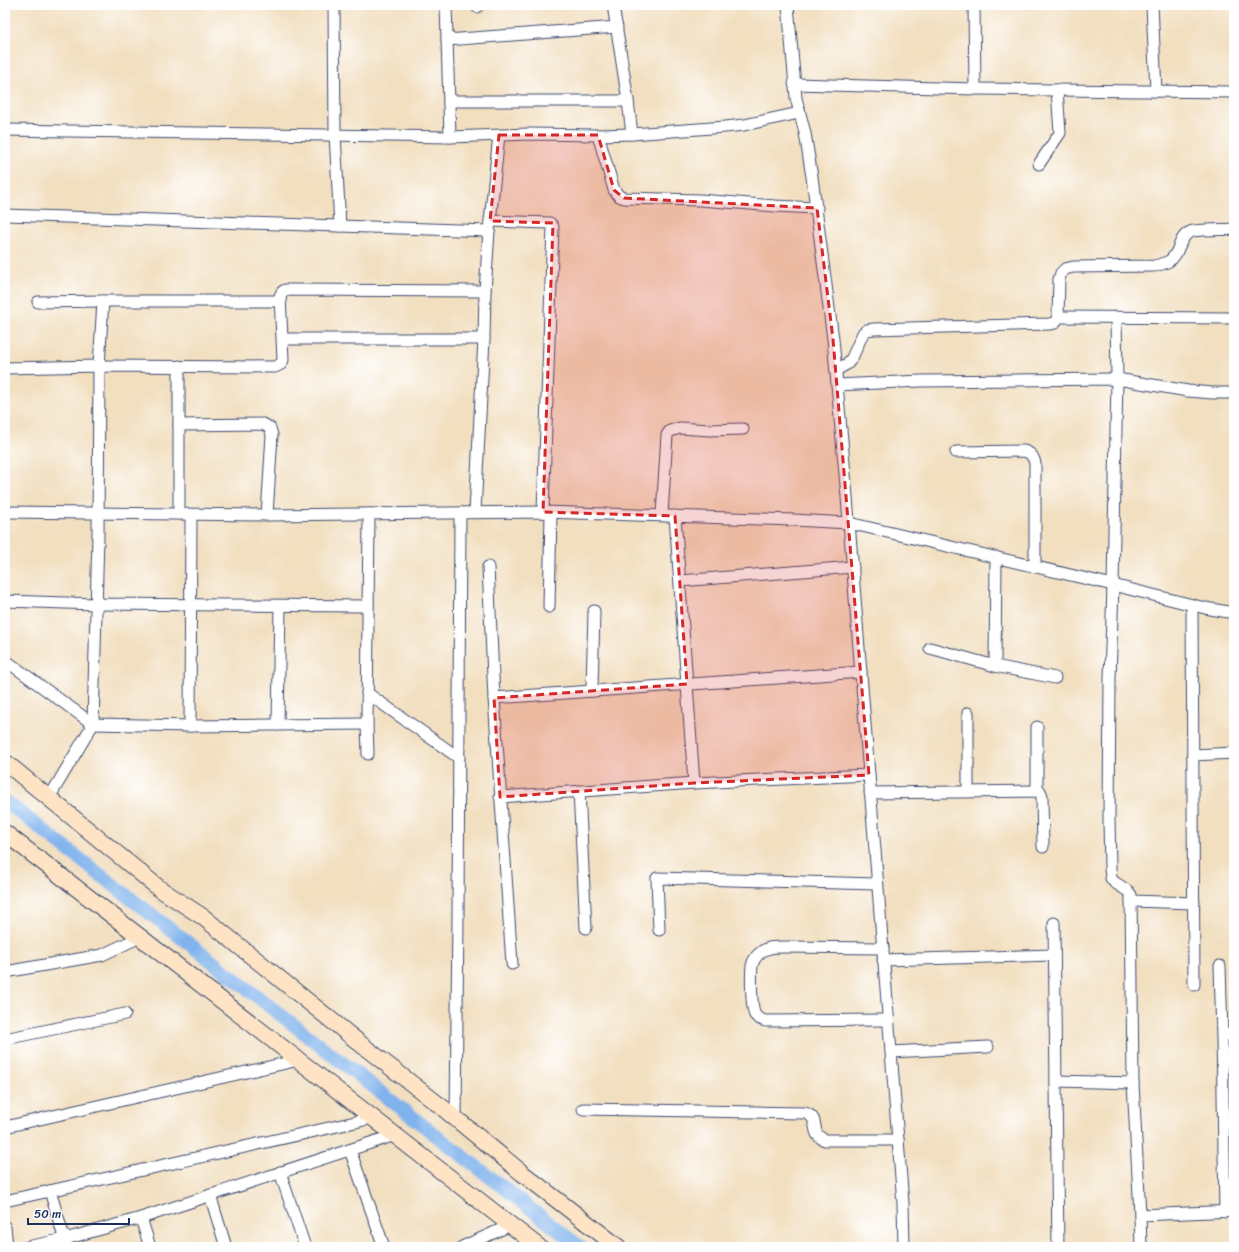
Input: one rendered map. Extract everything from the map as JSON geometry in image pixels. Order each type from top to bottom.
[{"type":"street","points":[[334,5],[335,134],[340,226]]},
{"type":"street","points":[[446,5],[450,137]]},
{"type":"street","points":[[613,5],[632,134]]},
{"type":"street","points":[[788,5],[794,84],[799,113],[805,133],[817,208],[836,370],[903,1203],[904,1247]]},
{"type":"street","points":[[974,5],[975,89]]},
{"type":"street","points":[[1152,5],[1156,91]]},
{"type":"street","points":[[447,40],[616,27]]},
{"type":"street","points":[[794,84],[975,89],[1234,92]]},
{"type":"street","points":[[1039,164],[1060,133],[1057,90]]},
{"type":"street","points":[[449,101],[628,101]]},
{"type":"street","points":[[5,130],[450,137],[528,134],[598,135],[725,127],[799,113]]},
{"type":"street","points":[[475,512],[485,292],[499,135]]},
{"type":"street","points":[[598,135],[614,190],[619,196],[624,198],[728,201],[775,206],[817,208]]},
{"type":"street","points":[[5,215],[340,226],[490,226],[550,223],[553,227],[547,513],[549,607]]},
{"type":"street","points":[[836,370],[847,364],[858,346],[862,333],[867,330],[1055,323],[1058,317],[1059,280],[1061,273],[1065,269],[1072,266],[1154,266],[1170,261],[1184,236],[1190,232],[1234,229]]},
{"type":"street","points":[[5,368],[99,366],[278,366],[283,360],[281,301],[282,292],[285,290],[485,292]]},
{"type":"street","points":[[38,302],[103,300],[281,301]]},
{"type":"street","points":[[49,798],[93,724],[98,513],[99,366],[103,300]]},
{"type":"street","points":[[1058,317],[1234,318]]},
{"type":"street","points":[[1116,317],[1117,379],[1110,679],[1110,868],[1111,878],[1114,882],[1128,891],[1131,895],[1133,1083],[1141,1247]]},
{"type":"street","points":[[283,339],[484,339]]},
{"type":"street","points":[[179,366],[179,514]]},
{"type":"street","points":[[837,385],[921,381],[1117,379],[1188,391],[1213,394],[1234,394]]},
{"type":"street","points":[[179,425],[263,424],[270,428],[272,435],[267,515]]},
{"type":"street","points":[[662,515],[667,435],[670,431],[680,428],[709,430],[743,429]]},
{"type":"street","points":[[956,452],[1024,451],[1030,453],[1033,457],[1035,463],[1035,567]]},
{"type":"street","points":[[5,512],[191,515],[475,512],[662,515],[849,523],[1192,605],[1234,613]]},
{"type":"street","points":[[456,1118],[460,513]]},
{"type":"street","points":[[368,754],[367,692],[369,514]]},
{"type":"street","points":[[190,726],[191,515]]},
{"type":"street","points":[[676,516],[694,783]]},
{"type":"street","points":[[995,666],[996,557]]},
{"type":"street","points":[[488,567],[494,698],[512,964]]},
{"type":"street","points":[[680,581],[853,567]]},
{"type":"street","points":[[5,601],[96,604],[368,606]]},
{"type":"street","points":[[278,725],[280,605]]},
{"type":"street","points":[[1192,605],[1194,985]]},
{"type":"street","points":[[592,691],[594,611]]},
{"type":"street","points":[[930,648],[995,666],[1055,678]]},
{"type":"street","points":[[5,660],[93,724],[190,726],[367,724]]},
{"type":"street","points":[[494,698],[861,672]]},
{"type":"street","points":[[367,692],[459,758]]},
{"type":"street","points":[[968,713],[968,791]]},
{"type":"street","points":[[1037,727],[1037,790]]},
{"type":"street","points":[[1193,755],[1234,753]]},
{"type":"street","points":[[5,762],[160,889],[203,917],[362,1045],[456,1118],[522,1173],[618,1247]]},
{"type":"street","points":[[500,797],[694,783],[869,775]]},
{"type":"street","points":[[870,793],[1037,790],[1040,791],[1042,796],[1043,847]]},
{"type":"street","points":[[579,792],[586,928]]},
{"type":"street","points":[[5,833],[140,936],[539,1247]]},
{"type":"street","points":[[659,930],[657,878],[877,884]]},
{"type":"street","points":[[1131,901],[1194,903]]},
{"type":"street","points":[[1054,923],[1058,1247]]},
{"type":"street","points":[[5,972],[102,956],[140,936]]},
{"type":"street","points":[[883,948],[774,947],[766,949],[759,953],[754,959],[752,966],[752,1000],[753,1010],[756,1016],[760,1020],[766,1021],[888,1020]]},
{"type":"street","points":[[884,960],[1054,955]]},
{"type":"street","points":[[1140,1215],[1229,1212],[1220,966]]},
{"type":"street","points":[[5,1039],[125,1014]]},
{"type":"street","points":[[1222,1035],[1234,1034]]},
{"type":"street","points":[[891,1052],[988,1047]]},
{"type":"street","points":[[5,1127],[298,1060]]},
{"type":"street","points":[[1056,1081],[1133,1083]]},
{"type":"street","points":[[583,1109],[805,1113],[810,1115],[814,1120],[816,1135],[825,1140],[898,1140]]},
{"type":"street","points":[[5,1201],[373,1118]]},
{"type":"street","points":[[27,1247],[66,1243],[395,1135]]},
{"type":"street","points":[[350,1150],[384,1247]]},
{"type":"street","points":[[280,1172],[304,1247]]},
{"type":"street","points":[[50,1191],[66,1243]]},
{"type":"street","points":[[210,1195],[226,1247]]},
{"type":"street","points":[[140,1218],[150,1247]]},
{"type":"street","points":[[468,1246],[511,1225]]},
{"type":"street","points":[[5,1227],[7,1247]]},
{"type":"highlighted area","points":[[499,135],[598,135],[614,190],[624,198],[817,208],[833,339],[869,775],[694,783],[500,797],[494,698],[687,684],[675,516],[543,512],[553,223],[490,221]]},
{"type":"waterway","points":[[5,801],[580,1247]]}]
